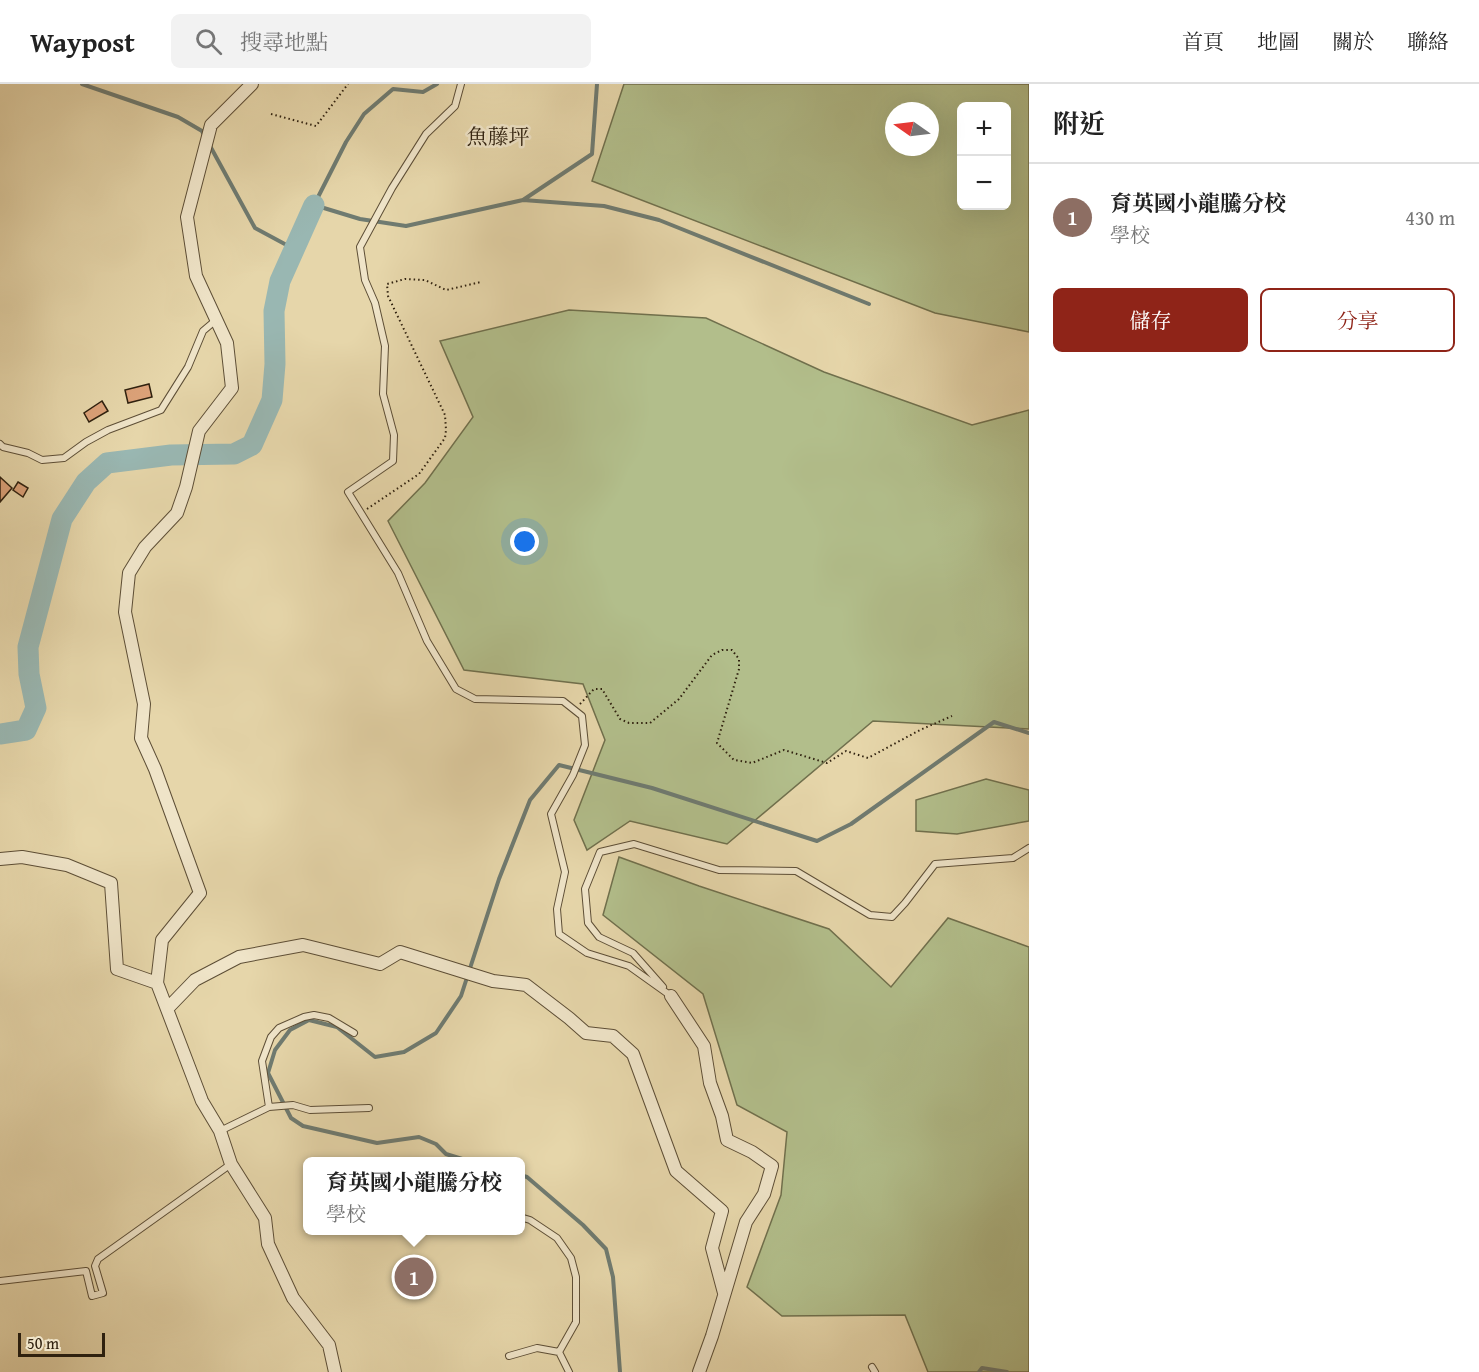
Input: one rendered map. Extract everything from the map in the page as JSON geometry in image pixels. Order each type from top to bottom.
[{"type":"street","points":[[252,84],[211,125],[187,217],[196,276],[227,343],[232,388],[200,431],[177,513],[145,547],[129,573],[125,612],[144,704],[141,738],[155,769],[200,892],[162,940],[157,983],[202,1101],[220,1131],[231,1164],[265,1218],[268,1244],[293,1298],[328,1345],[335,1372]]},
{"type":"street","points":[[0,859],[22,857],[67,866],[111,883],[117,969],[157,983]]},
{"type":"street","points":[[167,1009],[195,980],[238,957],[303,945],[380,964],[400,952],[493,981],[526,986],[586,1033],[613,1036],[633,1054],[676,1172],[722,1210],[712,1248],[724,1293]]},
{"type":"street","points":[[671,996],[704,1046],[710,1083],[722,1116],[727,1140],[752,1152],[772,1166],[764,1194],[746,1222],[699,1372]]},
{"type":"lane","points":[[461,84],[455,106],[426,134],[392,188],[360,248],[366,280],[375,303],[385,346],[383,394],[394,435],[393,461],[348,492],[398,573],[427,641],[456,689],[475,699],[563,701],[582,716],[585,745],[573,775],[551,814],[565,872],[557,909],[559,934],[587,952],[629,966],[671,996]]},
{"type":"lane","points":[[0,444],[42,460],[64,458],[108,430],[162,410],[188,367],[203,331],[216,320]]},
{"type":"lane","points":[[671,996],[633,953],[599,937],[588,923],[585,889],[600,852],[634,844],[718,870],[796,871],[870,915],[892,917],[935,864],[1013,858],[1029,848]]},
{"type":"lane","points":[[269,1107],[262,1061],[271,1037],[279,1028],[314,1015],[329,1018],[354,1033]]},
{"type":"lane","points":[[220,1131],[269,1107],[293,1105],[310,1110],[369,1108]]},
{"type":"lane","points":[[0,1281],[86,1271],[92,1296],[103,1293],[94,1266],[98,1259],[231,1164]]},
{"type":"lane","points":[[525,1218],[557,1238],[571,1258],[576,1277],[576,1322],[559,1352]]},
{"type":"lane","points":[[509,1356],[537,1348],[559,1352]]},
{"type":"lane","points":[[559,1352],[569,1372]]},
{"type":"path","points":[[271,114],[316,126],[348,84]]},
{"type":"path","points":[[362,513],[419,474],[445,438],[446,430],[445,415],[388,296],[387,284],[405,279],[425,280],[446,290],[481,282]]},
{"type":"path","points":[[575,710],[594,689],[602,689],[620,719],[629,723],[650,723],[679,699],[712,655],[722,650],[732,650],[739,658],[739,669],[717,743],[734,760],[752,763],[784,750],[827,763],[846,751],[868,758],[952,716]]},
{"type":"green space","points":[[624,84],[1029,84],[1029,332],[935,313],[592,181]]},
{"type":"green space","points":[[569,310],[706,318],[824,372],[972,425],[1029,410],[1029,729],[873,721],[727,844],[630,821],[587,850],[574,820],[605,740],[583,684],[464,670],[388,521],[425,483],[473,417],[440,341]]},
{"type":"green space","points":[[986,779],[1029,790],[1029,821],[957,834],[916,831],[916,800]]},
{"type":"green space","points":[[619,857],[829,929],[891,987],[948,918],[1029,947],[1029,1372],[928,1372],[905,1315],[782,1316],[747,1287],[781,1195],[787,1132],[737,1105],[703,994],[603,915]]},
{"type":"building","points":[[149,384],[152,397],[128,403],[125,390]]},
{"type":"building","points":[[102,401],[108,411],[89,422],[84,413]]},
{"type":"building","points":[[0,477],[12,488],[0,502]]},
{"type":"building","points":[[18,482],[28,488],[23,497],[13,490]]},
{"type":"waterway","points":[[82,84],[178,117],[202,131],[204,135]]},
{"type":"waterway","points":[[437,84],[423,92],[393,89],[364,114],[346,142],[314,205],[360,219],[406,226],[523,200],[604,206],[659,220],[869,304]]},
{"type":"waterway","points":[[523,200],[592,154],[597,84]]},
{"type":"waterway","points":[[209,144],[255,228],[294,249]]},
{"type":"waterway","points":[[0,734],[26,730],[36,708],[29,674],[28,647],[62,519],[86,482],[107,463],[171,455],[234,454],[252,445],[272,400],[275,364],[274,311],[280,281],[314,205]]},
{"type":"waterway","points":[[456,1157],[446,1154],[436,1144],[419,1137],[377,1143],[303,1126],[291,1118],[268,1073],[275,1050],[290,1030],[309,1020],[337,1027],[375,1057],[404,1052],[436,1033],[461,996],[499,879],[530,800],[559,765],[652,788],[817,841],[851,824],[994,722],[1029,733]]},
{"type":"waterway","points":[[525,1176],[583,1225],[606,1249],[613,1277],[620,1372]]},
{"type":"waterway","points":[[979,1372],[982,1368],[1007,1372]]},
{"type":"place","name":"育英國小龍騰分校","points":[[414,1277]]},
{"type":"district","name":"魚藤坪","points":[[498,137]]}]
